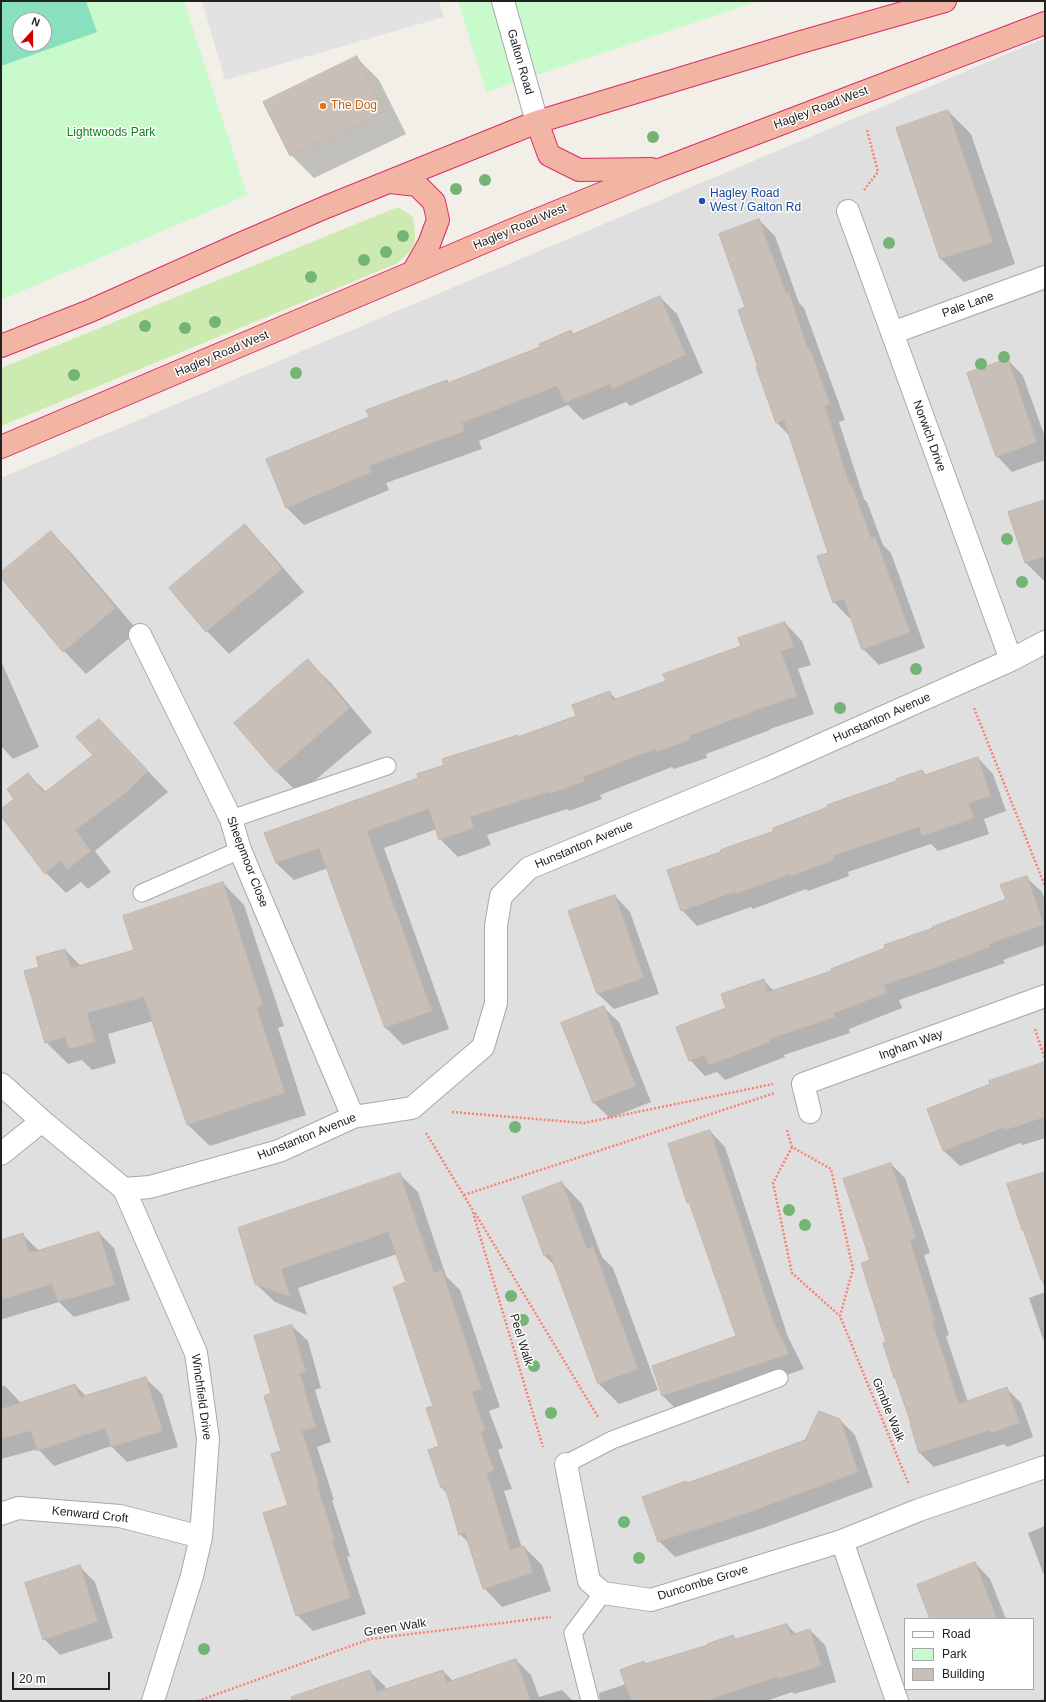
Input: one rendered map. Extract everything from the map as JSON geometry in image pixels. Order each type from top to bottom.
[{"type":"highway","points":[[1,346],[90,311],[240,244],[537,122],[801,42],[945,1]]},
{"type":"highway","name":"Hagley Road West","points":[[1,448],[413,272],[662,169],[1045,23]]},
{"type":"highway","points":[[537,122],[549,155],[579,170],[662,169]]},
{"type":"highway","points":[[390,182],[417,185],[434,202],[438,220],[434,233],[413,272]]},
{"type":"street","name":"Galton Road","points":[[502,1],[537,122]]},
{"type":"street","name":"Norwich Drive","points":[[848,211],[1011,660]]},
{"type":"street","name":"Pale Lane","points":[[892,333],[1045,277]]},
{"type":"street","name":"Sheepmoor Close","points":[[140,635],[231,819],[240,850],[353,1117]]},
{"type":"street","name":"Hunstanton Avenue","points":[[124,1189],[150,1188],[279,1151],[353,1117],[412,1108],[483,1047],[496,1004],[496,926],[501,896],[529,868],[769,768],[963,682],[1011,660],[1045,642]]},
{"type":"street","name":"Ingham Way","points":[[803,1084],[1045,996]]},
{"type":"street","name":"Winchfield Drive","points":[[1,1084],[42,1121],[124,1189],[196,1353],[208,1439],[201,1537],[192,1576],[153,1701]]},
{"type":"street","points":[[803,1084],[810,1112]]},
{"type":"street","points":[[1,1154],[42,1121]]},
{"type":"street","points":[[566,1464],[589,1581],[603,1593]]},
{"type":"street","name":"Duncombe Grove","points":[[603,1593],[650,1600],[842,1541],[919,1510],[1045,1467]]},
{"type":"street","name":"Kenward Croft","points":[[1,1514],[18,1508],[120,1516],[201,1537]]},
{"type":"street","points":[[842,1541],[897,1701]]},
{"type":"lane","points":[[231,819],[387,766]]},
{"type":"lane","points":[[142,893],[240,850]]},
{"type":"lane","points":[[566,1464],[612,1440],[779,1378]]},
{"type":"lane","points":[[590,1701],[573,1633],[603,1593]]},
{"type":"path","points":[[848,211],[878,172],[867,130]]},
{"type":"path","points":[[963,682],[1045,886]]},
{"type":"path","points":[[412,1108],[584,1123],[773,1084],[803,1084]]},
{"type":"path","points":[[773,1084],[778,1099]]},
{"type":"path","points":[[464,1195],[776,1093]]},
{"type":"path","name":"Peel Walk","points":[[412,1108],[612,1440]]},
{"type":"path","points":[[786,1126],[792,1147],[831,1169],[853,1269],[840,1316]]},
{"type":"path","name":"Gimble Walk","points":[[792,1147],[773,1183],[792,1272],[840,1316],[919,1510]]},
{"type":"path","name":"Peel Walk","points":[[472,1209],[545,1454],[566,1464]]},
{"type":"path","name":"Green Walk","points":[[198,1701],[370,1639],[552,1617]]},
{"type":"shaded area","points":[[202,1],[439,1],[444,17],[225,80]]},
{"type":"shaded area","points":[[1045,38],[1045,1701],[1,1701],[1,478]]},
{"type":"green space","name":"Lightwoods Park","points":[[1,1],[184,1],[247,195],[1,300]]},
{"type":"green space","points":[[1,1],[86,1],[97,32],[52,48],[52,12],[12,12],[12,52],[41,52],[1,66]]},
{"type":"green space","points":[[458,1],[759,1],[486,92]]},
{"type":"green space","points":[[398,207],[413,217],[415,239],[412,249],[396,264],[1,426],[1,368]]},
{"type":"building","name":"The Dog","points":[[357,56],[384,111],[290,156],[263,102]]},
{"type":"building","points":[[948,110],[993,242],[940,259],[896,128]]},
{"type":"building","points":[[759,219],[786,293],[789,292],[808,349],[810,349],[830,404],[825,406],[850,486],[852,485],[871,538],[875,536],[910,632],[862,650],[844,599],[833,603],[817,556],[828,553],[784,420],[776,423],[756,367],[758,367],[738,310],[745,307],[719,234]]},
{"type":"building","points":[[660,296],[686,355],[612,389],[610,384],[565,403],[557,386],[462,423],[465,431],[369,466],[372,472],[286,508],[266,459],[369,417],[366,410],[447,380],[448,383],[540,347],[539,344],[571,330],[573,334]]},
{"type":"building","points":[[1008,359],[1037,442],[996,457],[967,373]]},
{"type":"building","points":[[1045,500],[1045,556],[1025,563],[1008,512]]},
{"type":"building","points":[[245,524],[282,569],[206,632],[169,588]]},
{"type":"building","points":[[51,531],[116,608],[63,652],[1,578],[1,572]]},
{"type":"building","points":[[785,622],[794,647],[781,651],[797,696],[753,711],[689,736],[690,740],[656,752],[655,749],[583,777],[585,781],[550,794],[549,792],[470,817],[474,828],[439,840],[429,809],[367,831],[432,1011],[385,1028],[319,848],[276,863],[264,833],[418,778],[417,774],[444,765],[442,759],[518,735],[518,737],[576,716],[572,705],[610,691],[613,700],[666,681],[663,674],[741,646],[738,638]]},
{"type":"building","points":[[308,659],[350,708],[276,772],[234,723]]},
{"type":"building","points":[[99,719],[148,771],[127,792],[75,830],[91,851],[67,870],[61,861],[45,874],[1,816],[1,809],[14,799],[7,789],[28,773],[44,793],[93,755],[76,737]]},
{"type":"building","points":[[978,757],[991,796],[969,803],[974,818],[922,836],[919,827],[833,856],[834,860],[791,876],[790,874],[736,894],[735,892],[681,911],[667,870],[721,852],[720,850],[774,831],[773,828],[828,807],[827,805],[896,781],[896,779],[922,770],[924,775]]},
{"type":"building","points":[[1027,876],[1044,925],[989,944],[990,947],[943,965],[884,985],[887,993],[834,1013],[835,1017],[769,1039],[770,1042],[709,1065],[704,1055],[689,1061],[676,1027],[726,1008],[721,994],[764,979],[768,992],[832,971],[831,969],[885,948],[884,945],[933,928],[932,927],[1006,899],[1000,885]]},
{"type":"building","points":[[223,882],[263,1005],[257,1007],[285,1093],[187,1125],[144,997],[87,1013],[95,1042],[69,1049],[65,1037],[45,1043],[24,971],[39,967],[36,957],[65,949],[71,968],[134,950],[123,916]]},
{"type":"building","points":[[615,895],[644,978],[597,994],[568,911]]},
{"type":"building","points":[[604,1006],[636,1086],[593,1103],[561,1023]]},
{"type":"building","points":[[1045,1062],[1045,1117],[1006,1130],[1005,1127],[943,1151],[927,1109],[990,1084],[989,1081]]},
{"type":"building","points":[[710,1130],[773,1320],[789,1354],[662,1396],[652,1366],[736,1336],[689,1202],[687,1203],[668,1144]]},
{"type":"building","points":[[891,1163],[916,1238],[910,1240],[935,1321],[932,1321],[959,1404],[1007,1387],[1020,1423],[991,1433],[990,1430],[919,1453],[910,1424],[911,1423],[883,1343],[886,1342],[861,1263],[870,1260],[843,1179]]},
{"type":"building","points":[[1045,1172],[1045,1279],[1041,1280],[1023,1229],[1022,1230],[1007,1184]]},
{"type":"building","points":[[400,1173],[434,1273],[442,1270],[482,1389],[472,1392],[485,1430],[481,1432],[494,1470],[487,1473],[510,1550],[524,1546],[533,1573],[483,1589],[465,1533],[459,1535],[445,1487],[441,1488],[428,1450],[439,1446],[426,1408],[433,1406],[393,1287],[406,1282],[388,1232],[281,1269],[290,1297],[255,1284],[238,1228]]},
{"type":"building","points":[[562,1182],[587,1249],[593,1246],[638,1369],[598,1384],[550,1254],[544,1256],[522,1197]]},
{"type":"building","points":[[99,1232],[115,1285],[58,1302],[52,1284],[1,1300],[1,1240],[23,1233],[29,1253]]},
{"type":"building","points":[[292,1325],[306,1372],[300,1374],[316,1427],[302,1431],[319,1484],[317,1485],[335,1540],[332,1541],[351,1598],[296,1616],[263,1513],[288,1505],[271,1454],[281,1451],[264,1396],[271,1393],[254,1336]]},
{"type":"building","points":[[146,1377],[163,1431],[111,1447],[105,1428],[37,1451],[31,1431],[1,1439],[1,1409],[75,1384],[80,1397]]},
{"type":"building","points":[[819,1411],[840,1419],[858,1472],[753,1511],[658,1542],[642,1497],[686,1481],[687,1483],[805,1440]]},
{"type":"building","points":[[975,1562],[997,1618],[930,1618],[917,1585]]},
{"type":"building","points":[[80,1565],[98,1622],[43,1640],[25,1583]]},
{"type":"building","points":[[787,1624],[791,1635],[810,1629],[821,1666],[778,1679],[777,1677],[705,1701],[631,1701],[620,1670],[644,1661],[645,1664],[708,1645],[707,1644],[733,1635],[735,1639]]},
{"type":"building","points":[[516,1659],[531,1701],[292,1701],[291,1697],[370,1670],[377,1692],[443,1670],[447,1682]]},
{"type":"place","name":"The Dog","points":[[323,106]]},
{"type":"place","name":"Hagley Road West / Galton Rd","points":[[702,201]]}]
